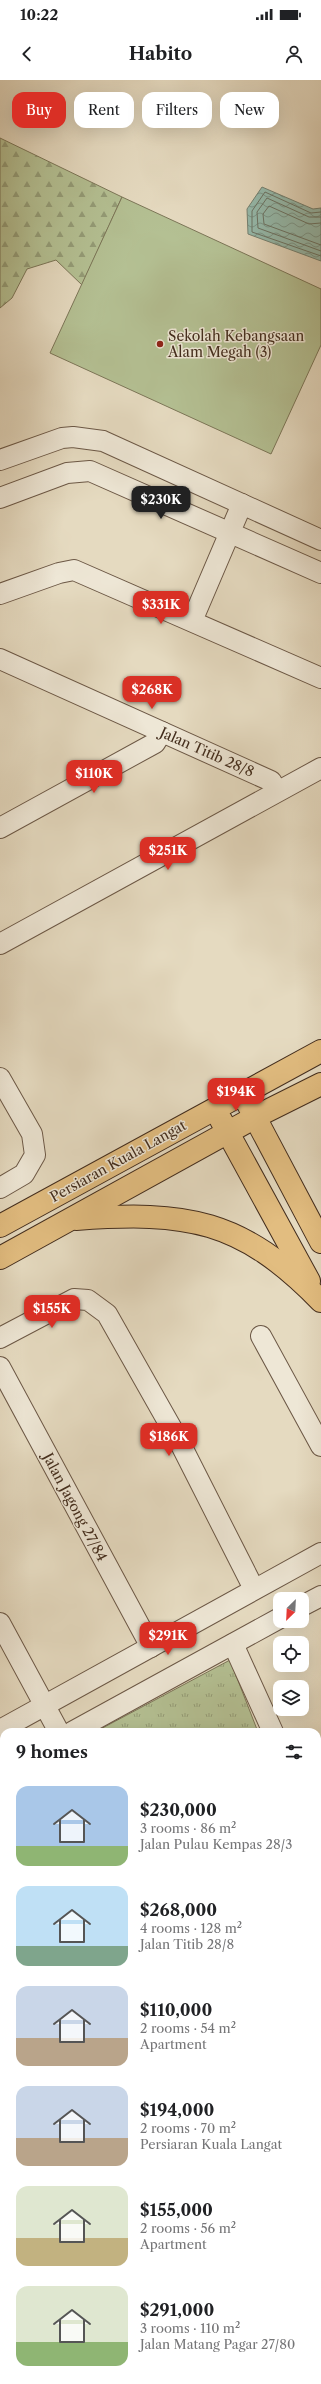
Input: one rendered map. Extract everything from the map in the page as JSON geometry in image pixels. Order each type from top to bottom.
[{"type":"main road","name":"Persiaran Kuala Langat","points":[[0,1226],[321,1051]]},
{"type":"main road","name":"Persiaran Kuala Langat","points":[[0,1258],[255,1117],[321,1084]]},
{"type":"main road","points":[[242,1093],[321,1242]]},
{"type":"main road","points":[[214,1108],[321,1301]]},
{"type":"main road","points":[[69,1219],[130,1216],[204,1223],[254,1244],[299,1278],[321,1301]]},
{"type":"street","points":[[0,460],[44,443],[73,436],[103,441],[321,540]]},
{"type":"street","points":[[0,498],[67,473],[90,471],[321,573]]},
{"type":"street","points":[[192,621],[242,504]]},
{"type":"street","points":[[0,594],[59,573],[74,570],[321,678]]},
{"type":"street","name":"Jalan Titib 28/8","points":[[0,659],[271,781],[277,791]]},
{"type":"street","points":[[0,828],[155,743],[162,732]]},
{"type":"street","points":[[0,944],[321,768]]},
{"type":"street","points":[[0,1078],[32,1134],[35,1155],[24,1174],[0,1188]]},
{"type":"street","points":[[0,1338],[74,1299],[88,1300],[107,1314],[180,1443],[254,1588]]},
{"type":"street","points":[[261,1336],[321,1446]]},
{"type":"street","name":"Jalan Jagong 27/84","points":[[0,1367],[151,1647]]},
{"type":"street","points":[[4,1728],[151,1647],[254,1588],[321,1553]]},
{"type":"street","points":[[309,1602],[321,1596]]},
{"type":"street","points":[[79,1728],[273,1622]]},
{"type":"street","points":[[0,1623],[46,1705],[57,1728]]},
{"type":"street","points":[[233,1644],[271,1728]]},
{"type":"green space","points":[[0,138],[122,197],[82,285],[56,260],[27,269],[12,298],[0,308]]},
{"type":"green space","points":[[122,197],[321,289],[321,345],[271,454],[50,353]]},
{"type":"green space","points":[[230,1660],[256,1728],[102,1728]]},
{"type":"water","points":[[262,187],[313,209],[321,208],[321,261],[248,234],[247,209]]},
{"type":"place","name":"Sekolah Kebangsaan Alam Megah (3)","points":[[160,344]]}]
